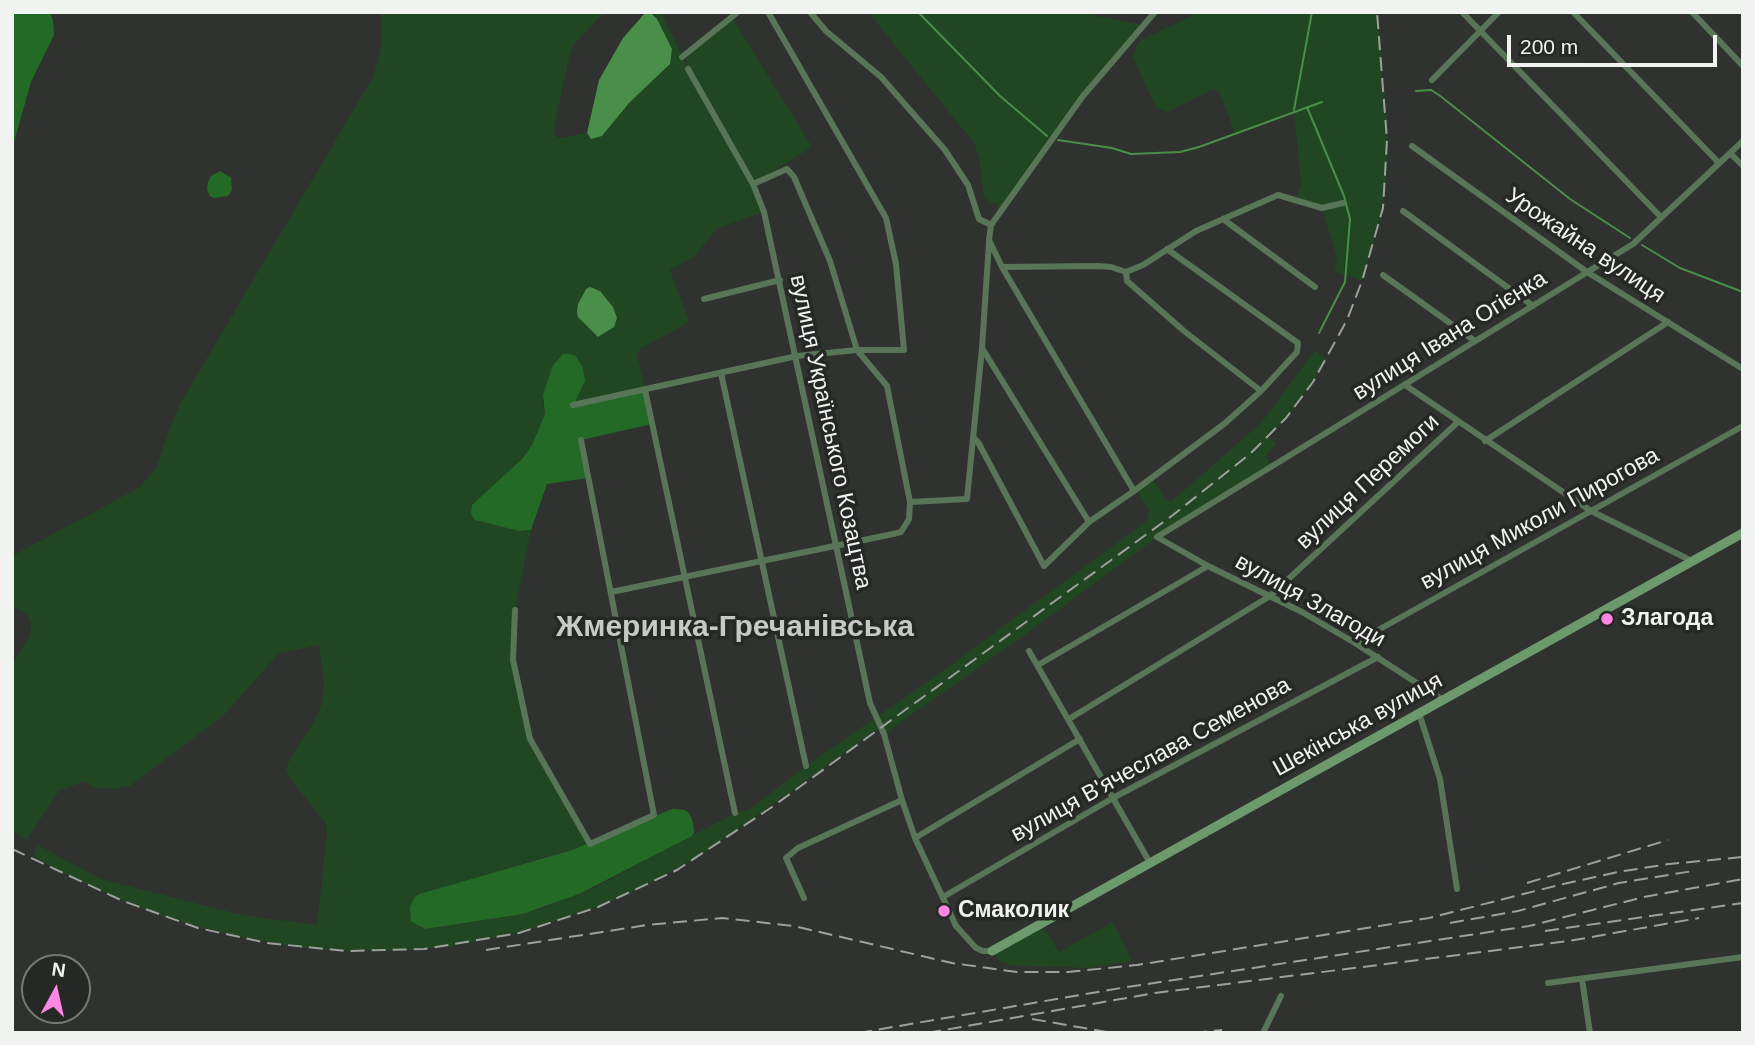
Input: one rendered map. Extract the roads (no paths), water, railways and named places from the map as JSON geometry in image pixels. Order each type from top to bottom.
[{"type":"street","points":[[682,57],[738,12]]},
{"type":"street","points":[[573,405],[797,356],[904,350],[896,264],[886,218],[768,12]]},
{"type":"street","points":[[810,12],[826,31],[881,77],[945,150],[968,185],[979,219],[991,225]]},
{"type":"street","points":[[910,502],[967,499],[991,225],[1083,96],[1155,12]]},
{"type":"street","points":[[1462,12],[1661,217]]},
{"type":"street","points":[[1432,80],[1499,12]]},
{"type":"street","points":[[1573,12],[1719,163]]},
{"type":"street","points":[[1692,12],[1743,65]]},
{"type":"street","name":"вулиця Українського Козацтва","points":[[688,69],[753,184],[764,212],[870,703],[884,734],[915,838],[961,933],[976,948],[992,951]]},
{"type":"street","name":"вулиця Івана Огієнка","points":[[1157,537],[1633,244],[1743,141]]},
{"type":"street","name":"Урожайна вулиця","points":[[1412,146],[1587,272],[1743,369]]},
{"type":"street","points":[[1730,153],[1743,166]]},
{"type":"street","points":[[611,592],[901,532],[909,519],[910,502],[887,386],[857,351],[830,261],[794,177],[787,169],[753,184]]},
{"type":"street","points":[[1002,267],[1097,266],[1126,272],[1196,231],[1278,195],[1322,208],[1343,203]]},
{"type":"street","points":[[1403,211],[1533,306]]},
{"type":"street","points":[[1223,219],[1315,287]]},
{"type":"street","points":[[989,240],[1002,267],[1134,491]]},
{"type":"street","points":[[973,437],[1044,566],[1089,522],[1224,424],[1261,391],[1297,352],[1298,343],[1167,249]]},
{"type":"street","points":[[1126,272],[1127,281],[1184,331],[1261,391]]},
{"type":"street","points":[[1383,275],[1475,341]]},
{"type":"street","points":[[704,299],[779,280]]},
{"type":"street","points":[[1485,441],[1668,322]]},
{"type":"street","points":[[982,348],[1089,522]]},
{"type":"street","points":[[721,373],[806,766]]},
{"type":"street","points":[[1405,385],[1591,511],[1692,561]]},
{"type":"street","points":[[645,390],[735,813]]},
{"type":"street","name":"вулиця Перемоги","points":[[1069,719],[1270,596],[1458,422]]},
{"type":"street","name":"вулиця Миколи Пирогова","points":[[1355,643],[1743,426]]},
{"type":"street","points":[[515,610],[513,660],[530,738],[590,844],[654,815],[581,440]]},
{"type":"street","name":"Шекінська вулиця","points":[[992,951],[1743,533]]},
{"type":"street","name":"вулиця Злагоди","points":[[1157,537],[1355,643],[1443,700]]},
{"type":"street","points":[[1038,665],[1208,566]]},
{"type":"street","points":[[1029,651],[1150,863]]},
{"type":"street","name":"вулиця В'ячеслава Семенова","points":[[943,897],[1113,798],[1378,657]]},
{"type":"street","points":[[1419,713],[1440,779],[1457,889]]},
{"type":"street","points":[[915,838],[1080,739]]},
{"type":"street","points":[[804,898],[786,858],[797,848],[902,800]]},
{"type":"street","points":[[1548,983],[1743,957]]},
{"type":"street","points":[[1583,979],[1590,1033]]},
{"type":"street","points":[[1263,1033],[1281,996]]},
{"type":"waterway","points":[[918,12],[1000,96],[1047,136]]},
{"type":"waterway","points":[[1294,110],[1312,12]]},
{"type":"waterway","points":[[1416,91],[1431,90],[1439,95],[1570,199],[1630,238]]},
{"type":"waterway","points":[[1058,140],[1112,148],[1131,154],[1180,152],[1322,102]]},
{"type":"waterway","points":[[1307,107],[1344,196],[1350,219],[1345,282],[1319,333]]},
{"type":"waterway","points":[[1642,245],[1680,268],[1743,292]]},
{"type":"railway","points":[[12,849],[123,901],[198,928],[267,943],[346,951],[424,949],[519,933],[598,907],[677,870],[772,807],[1173,515],[1251,453],[1286,418],[1313,382],[1347,320],[1362,281],[1383,208],[1387,140],[1377,12]]},
{"type":"railway","points":[[1527,883],[1668,840]]},
{"type":"railway","points":[[486,950],[647,925],[722,918],[794,926],[952,963],[1017,972],[1068,972],[1137,965],[1429,918],[1618,872],[1743,857]]},
{"type":"railway","points":[[1450,923],[1518,911],[1619,883],[1693,871]]},
{"type":"railway","points":[[858,1033],[1121,988],[1529,926],[1644,897],[1743,879]]},
{"type":"railway","points":[[1545,931],[1743,903]]},
{"type":"railway","points":[[927,1033],[1155,993],[1569,941],[1699,918]]},
{"type":"railway","points":[[1032,1019],[1113,1033]]},
{"type":"railway","points":[[1193,1033],[1222,1030]]},
{"type":"place","name":"Злагода","points":[[1607,619]]},
{"type":"place","name":"Смаколик","points":[[944,911]]},
{"type":"district","name":"Жмеринка-Гречанівська","points":[[735,628]]}]
